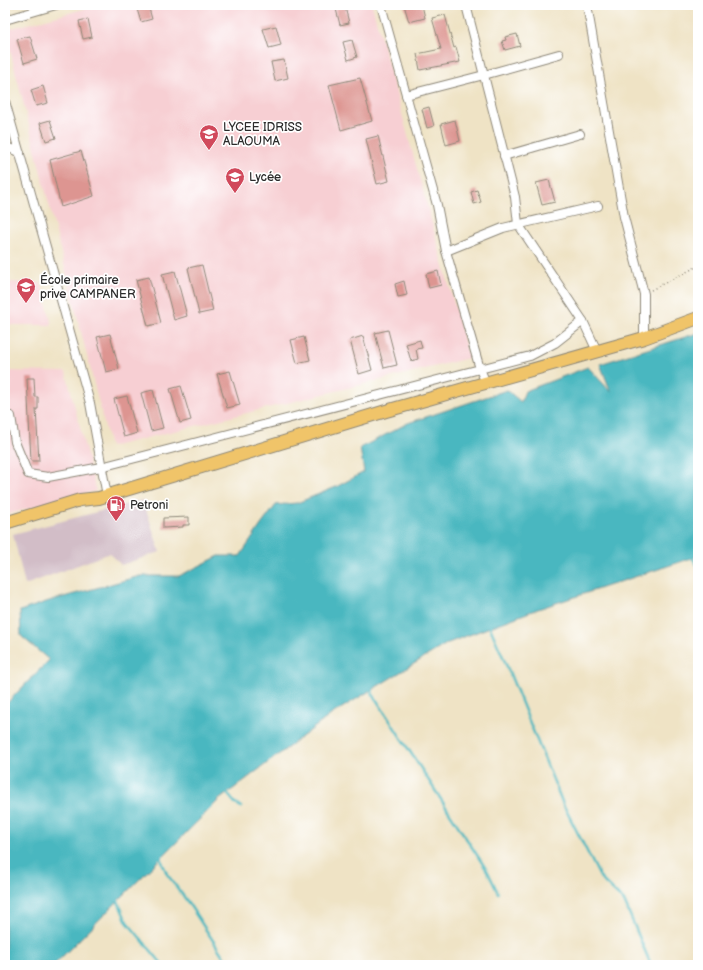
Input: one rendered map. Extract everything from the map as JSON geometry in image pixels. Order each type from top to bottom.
[{"type":"highway","points":[[5,522],[80,500],[103,497],[386,411],[597,352],[644,338],[698,318]]},
{"type":"highway","points":[[5,531],[85,506],[103,497]]},
{"type":"street","points":[[5,20],[56,5]]},
{"type":"street","points":[[381,5],[437,206],[446,251],[480,369],[486,383]]},
{"type":"street","points":[[466,5],[515,197],[518,224],[583,321],[597,352]]},
{"type":"street","points":[[587,5],[624,217],[644,294],[644,338]]},
{"type":"street","points":[[406,95],[559,54]]},
{"type":"street","points":[[5,102],[90,403],[101,467],[103,497]]},
{"type":"street","points":[[504,156],[580,134]]},
{"type":"street","points":[[5,146],[20,153]]},
{"type":"street","points":[[446,251],[503,228],[598,206]]},
{"type":"street","points":[[11,416],[15,442],[28,474],[48,477],[101,467],[530,356],[554,343],[583,321]]},
{"type":"path","points":[[644,294],[698,266]]},
{"type":"shaded area","name":"Lycée","points":[[99,5],[372,5],[469,358],[110,447],[5,30]]},
{"type":"shaded area","name":"École primaire prive CAMPANER","points":[[5,282],[41,283],[52,325],[5,325]]},
{"type":"shaded area","points":[[5,371],[66,372],[96,491],[5,515]]},
{"type":"shaded area","points":[[143,500],[160,552],[121,565],[110,553],[25,585],[13,534]]},
{"type":"water","points":[[698,333],[698,556],[535,610],[448,643],[332,714],[220,799],[54,965],[5,965],[5,705],[49,660],[21,636],[20,611],[49,601],[140,576],[179,576],[219,556],[240,556],[276,505],[297,503],[336,487],[364,472],[360,448],[408,423],[507,390],[521,402],[525,391],[588,367],[611,392],[600,364]]},
{"type":"building","points":[[148,5],[152,19],[141,22],[136,6]]},
{"type":"building","points":[[404,5],[422,5],[425,18],[409,22]]},
{"type":"building","points":[[345,7],[349,23],[340,25],[336,9]]},
{"type":"building","points":[[445,15],[454,48],[456,47],[460,62],[420,70],[417,54],[441,49],[432,18]]},
{"type":"building","points":[[88,19],[92,37],[83,39],[79,21]]},
{"type":"building","points":[[276,26],[281,45],[269,48],[263,29]]},
{"type":"building","points":[[517,34],[520,46],[505,50],[502,41],[506,40],[505,37]]},
{"type":"building","points":[[30,36],[37,59],[24,63],[17,39]]},
{"type":"building","points":[[352,40],[357,57],[348,60],[343,42]]},
{"type":"building","points":[[284,60],[288,78],[275,81],[271,62]]},
{"type":"building","points":[[360,78],[372,121],[341,130],[329,85]]},
{"type":"building","points":[[43,86],[48,103],[36,106],[31,90]]},
{"type":"building","points":[[429,107],[434,126],[427,128],[422,109]]},
{"type":"building","points":[[50,120],[56,138],[46,141],[40,123]]},
{"type":"building","points":[[455,120],[460,141],[446,145],[441,124]]},
{"type":"building","points":[[378,136],[389,181],[377,184],[366,139]]},
{"type":"building","points":[[81,151],[94,196],[61,207],[50,160]]},
{"type":"building","points":[[549,180],[555,202],[542,205],[536,183]]},
{"type":"building","points":[[477,190],[481,202],[474,204],[471,192]]},
{"type":"building","points":[[202,265],[213,311],[199,314],[188,268]]},
{"type":"building","points":[[175,271],[187,316],[174,320],[162,274]]},
{"type":"building","points":[[438,271],[441,285],[429,288],[426,274]]},
{"type":"building","points":[[149,277],[161,323],[148,326],[136,280]]},
{"type":"building","points":[[404,281],[407,295],[398,297],[395,284]]},
{"type":"building","points":[[388,330],[397,365],[384,368],[375,333]]},
{"type":"building","points":[[110,334],[119,369],[106,372],[97,337]]},
{"type":"building","points":[[363,336],[372,370],[359,374],[350,340]]},
{"type":"building","points":[[304,337],[310,360],[297,363],[291,340]]},
{"type":"building","points":[[420,340],[422,348],[416,349],[418,359],[411,361],[406,344]]},
{"type":"building","points":[[230,371],[240,405],[227,408],[217,374]]},
{"type":"building","points":[[27,378],[34,378],[35,397],[38,397],[38,409],[36,409],[39,461],[31,461]]},
{"type":"building","points":[[181,386],[191,420],[180,423],[170,389]]},
{"type":"building","points":[[153,390],[163,428],[151,431],[141,393]]},
{"type":"building","points":[[127,396],[137,433],[124,437],[114,399]]},
{"type":"building","points":[[189,517],[189,525],[183,525],[183,527],[163,528],[163,518]]},
{"type":"waterway","points":[[691,556],[698,566]]},
{"type":"waterway","points":[[489,625],[563,804],[601,879],[624,901],[651,965]]},
{"type":"waterway","points":[[371,688],[372,693],[488,872],[498,893]]},
{"type":"waterway","points":[[225,791],[235,803],[241,807]]},
{"type":"waterway","points":[[160,857],[167,874],[187,901],[229,965]]},
{"type":"waterway","points":[[117,899],[127,922],[163,965]]},
{"type":"place","name":"LYCEE IDRISS ALAOUMA","points":[[209,151]]},
{"type":"place","name":"Lycée","points":[[235,194]]},
{"type":"place","name":"École primaire prive CAMPANER","points":[[26,304]]},
{"type":"place","name":"Petroni","points":[[116,522]]}]
